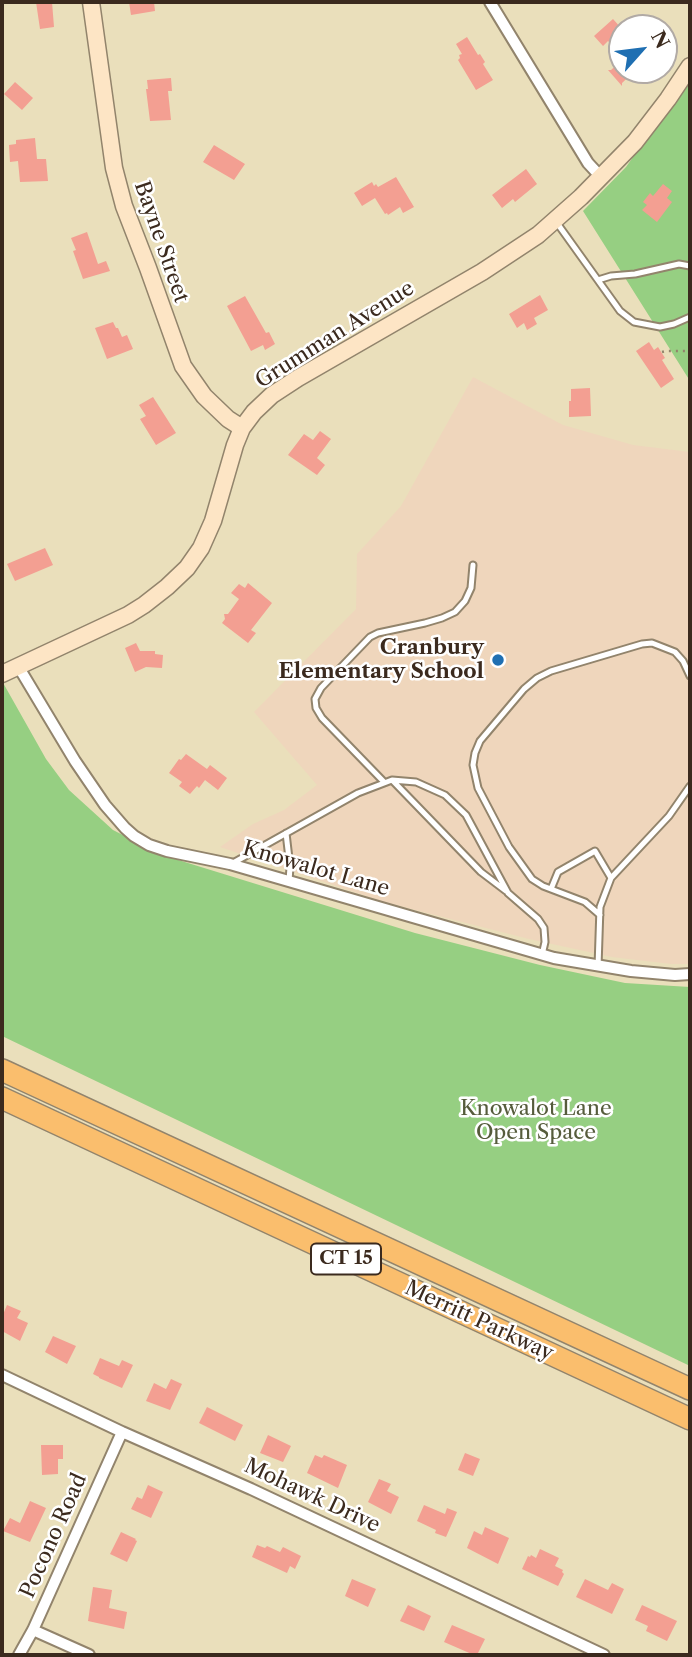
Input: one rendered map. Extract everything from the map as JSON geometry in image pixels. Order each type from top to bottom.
[{"type":"highway","name":"Merritt Parkway","points":[[2,1070],[690,1389]]},
{"type":"highway","name":"Merritt Parkway","points":[[2,1098],[690,1419]]},
{"type":"street","name":"Bayne Street","points":[[91,2],[114,168],[124,206],[183,366],[204,396],[228,419],[242,428]]},
{"type":"street","points":[[490,2],[588,163],[601,177]]},
{"type":"street","name":"Grumman Avenue","points":[[2,674],[128,615],[167,587],[187,568],[201,548],[213,521],[234,445],[254,412],[272,395],[319,365],[482,272],[555,221],[651,123],[690,66]]},
{"type":"street","name":"Knowalot Lane","points":[[18,666],[92,787],[125,828],[142,841],[158,848],[230,864],[542,955],[598,967],[675,975],[690,974]]},
{"type":"street","name":"Mohawk Drive","points":[[2,1375],[251,1489],[598,1654]]},
{"type":"street","name":"Pocono Road","points":[[19,1655],[33,1630],[122,1432]]},
{"type":"street","points":[[33,1630],[89,1655]]},
{"type":"lane","points":[[555,221],[620,311],[634,322],[660,327],[690,317]]},
{"type":"lane","points":[[598,280],[679,264],[690,266]]},
{"type":"lane","points":[[384,782],[322,719],[315,699],[321,688],[370,637],[434,621],[455,612],[465,601],[471,588],[473,565]]},
{"type":"lane","points":[[600,915],[584,902],[532,878],[509,847],[478,788],[473,765],[480,741],[524,689],[551,671],[642,643],[652,643],[675,652],[690,676]]},
{"type":"lane","points":[[392,780],[481,872],[538,919],[544,928],[542,955]]},
{"type":"lane","points":[[230,864],[358,793],[392,780],[416,782],[445,795],[466,815],[508,893]]},
{"type":"lane","points":[[598,967],[600,907],[611,878],[669,816],[690,786]]},
{"type":"lane","points":[[285,833],[290,867],[289,881]]},
{"type":"lane","points":[[551,889],[558,872],[595,851],[611,878]]},
{"type":"path","points":[[662,352],[690,351]]},
{"type":"shaded area","name":"Cranbury Elementary School","points":[[473,377],[563,425],[633,445],[690,452],[690,964],[612,957],[529,939],[384,902],[220,847],[253,824],[284,810],[317,785],[254,712],[356,609],[357,554],[401,506]]},
{"type":"green space","points":[[690,77],[690,381],[583,211],[626,167]]},
{"type":"green space","name":"Knowalot Lane Open Space","points":[[2,681],[46,759],[69,790],[113,830],[162,855],[415,933],[540,965],[625,983],[690,987],[690,1366],[2,1036]]},
{"type":"building","points":[[36,2],[52,2],[54,27],[40,29]]},
{"type":"building","points":[[129,2],[154,2],[155,11],[131,15]]},
{"type":"building","points":[[608,23],[608,41],[603,46],[594,36]]},
{"type":"building","points":[[467,37],[485,62],[483,64],[493,80],[476,90],[458,60],[462,54],[456,44]]},
{"type":"building","points":[[171,78],[172,91],[168,91],[171,120],[150,121],[147,80]]},
{"type":"building","points":[[15,82],[33,98],[22,110],[4,94]]},
{"type":"building","points":[[35,138],[37,159],[46,159],[48,181],[20,182],[18,161],[10,162],[9,145],[16,144],[16,140]]},
{"type":"building","points":[[214,145],[245,164],[234,180],[203,162]]},
{"type":"building","points":[[526,169],[537,184],[515,202],[513,199],[502,208],[492,195]]},
{"type":"building","points":[[396,177],[414,207],[403,213],[400,207],[388,215],[385,214],[375,198],[362,206],[354,193],[372,182],[378,187]]},
{"type":"building","points":[[663,184],[672,191],[667,198],[672,202],[657,222],[642,210],[647,205],[643,202],[650,193],[653,196]]},
{"type":"building","points":[[87,232],[98,264],[106,261],[110,271],[83,279],[71,238]]},
{"type":"building","points":[[540,295],[548,310],[534,318],[537,324],[527,330],[524,323],[517,328],[509,314]]},
{"type":"building","points":[[245,296],[275,344],[265,350],[263,345],[251,351],[227,306]]},
{"type":"building","points":[[113,322],[122,337],[127,335],[133,349],[107,359],[95,328]]},
{"type":"building","points":[[649,342],[654,350],[658,347],[665,358],[662,360],[674,379],[661,388],[636,351]]},
{"type":"building","points":[[590,388],[591,416],[569,417],[571,389]]},
{"type":"building","points":[[153,397],[176,433],[156,445],[140,419],[146,416],[139,405]]},
{"type":"building","points":[[320,431],[331,439],[317,458],[325,465],[317,475],[288,455],[304,434],[313,440]]},
{"type":"building","points":[[45,548],[53,565],[15,581],[7,564]]},
{"type":"building","points":[[248,583],[272,603],[251,630],[256,633],[248,643],[222,623],[224,614],[228,614],[239,599],[231,593],[239,584],[245,588]]},
{"type":"building","points":[[136,643],[140,651],[155,651],[155,654],[163,655],[162,668],[146,667],[135,672],[125,648]]},
{"type":"building","points":[[186,754],[207,769],[210,765],[227,778],[218,790],[205,780],[190,794],[179,786],[182,782],[169,773]]},
{"type":"building","points":[[7,1305],[21,1311],[17,1318],[28,1323],[20,1341],[2,1331],[2,1317]]},
{"type":"building","points":[[53,1336],[76,1346],[67,1364],[45,1352]]},
{"type":"building","points":[[100,1358],[119,1366],[122,1360],[133,1365],[122,1388],[93,1374]]},
{"type":"building","points":[[171,1379],[182,1384],[170,1410],[146,1401],[154,1383],[166,1389]]},
{"type":"building","points":[[207,1407],[243,1425],[235,1441],[199,1423]]},
{"type":"building","points":[[268,1435],[291,1446],[283,1462],[260,1453]]},
{"type":"building","points":[[41,1445],[63,1445],[63,1459],[58,1459],[58,1474],[42,1475]]},
{"type":"building","points":[[465,1453],[480,1459],[473,1476],[458,1470]]},
{"type":"building","points":[[315,1455],[322,1458],[324,1455],[347,1465],[338,1488],[307,1473]]},
{"type":"building","points":[[379,1479],[391,1484],[387,1491],[399,1497],[391,1514],[368,1502]]},
{"type":"building","points":[[148,1485],[163,1492],[151,1518],[131,1509],[137,1497],[142,1499]]},
{"type":"building","points":[[30,1501],[46,1508],[30,1542],[3,1531],[10,1518],[20,1523]]},
{"type":"building","points":[[424,1505],[445,1514],[447,1508],[457,1512],[446,1537],[417,1521]]},
{"type":"building","points":[[485,1527],[509,1538],[498,1564],[467,1548],[474,1531],[482,1535]]},
{"type":"building","points":[[121,1532],[137,1541],[127,1562],[110,1554]]},
{"type":"building","points":[[257,1545],[280,1552],[283,1547],[301,1556],[295,1569],[290,1566],[287,1573],[252,1557]]},
{"type":"building","points":[[540,1549],[559,1558],[555,1566],[563,1570],[564,1574],[558,1586],[522,1569],[528,1556],[536,1558]]},
{"type":"building","points":[[352,1579],[376,1589],[368,1607],[345,1596]]},
{"type":"building","points":[[585,1579],[608,1590],[612,1583],[624,1589],[612,1614],[576,1597]]},
{"type":"building","points":[[93,1587],[112,1590],[109,1608],[127,1612],[124,1629],[88,1621]]},
{"type":"building","points":[[408,1605],[431,1616],[424,1631],[400,1621]]},
{"type":"building","points":[[642,1605],[677,1621],[667,1641],[646,1631],[648,1626],[635,1620]]},
{"type":"building","points":[[452,1625],[485,1639],[477,1655],[444,1642]]},
{"type":"place","name":"Cranbury Elementary School","points":[[498,660]]}]
